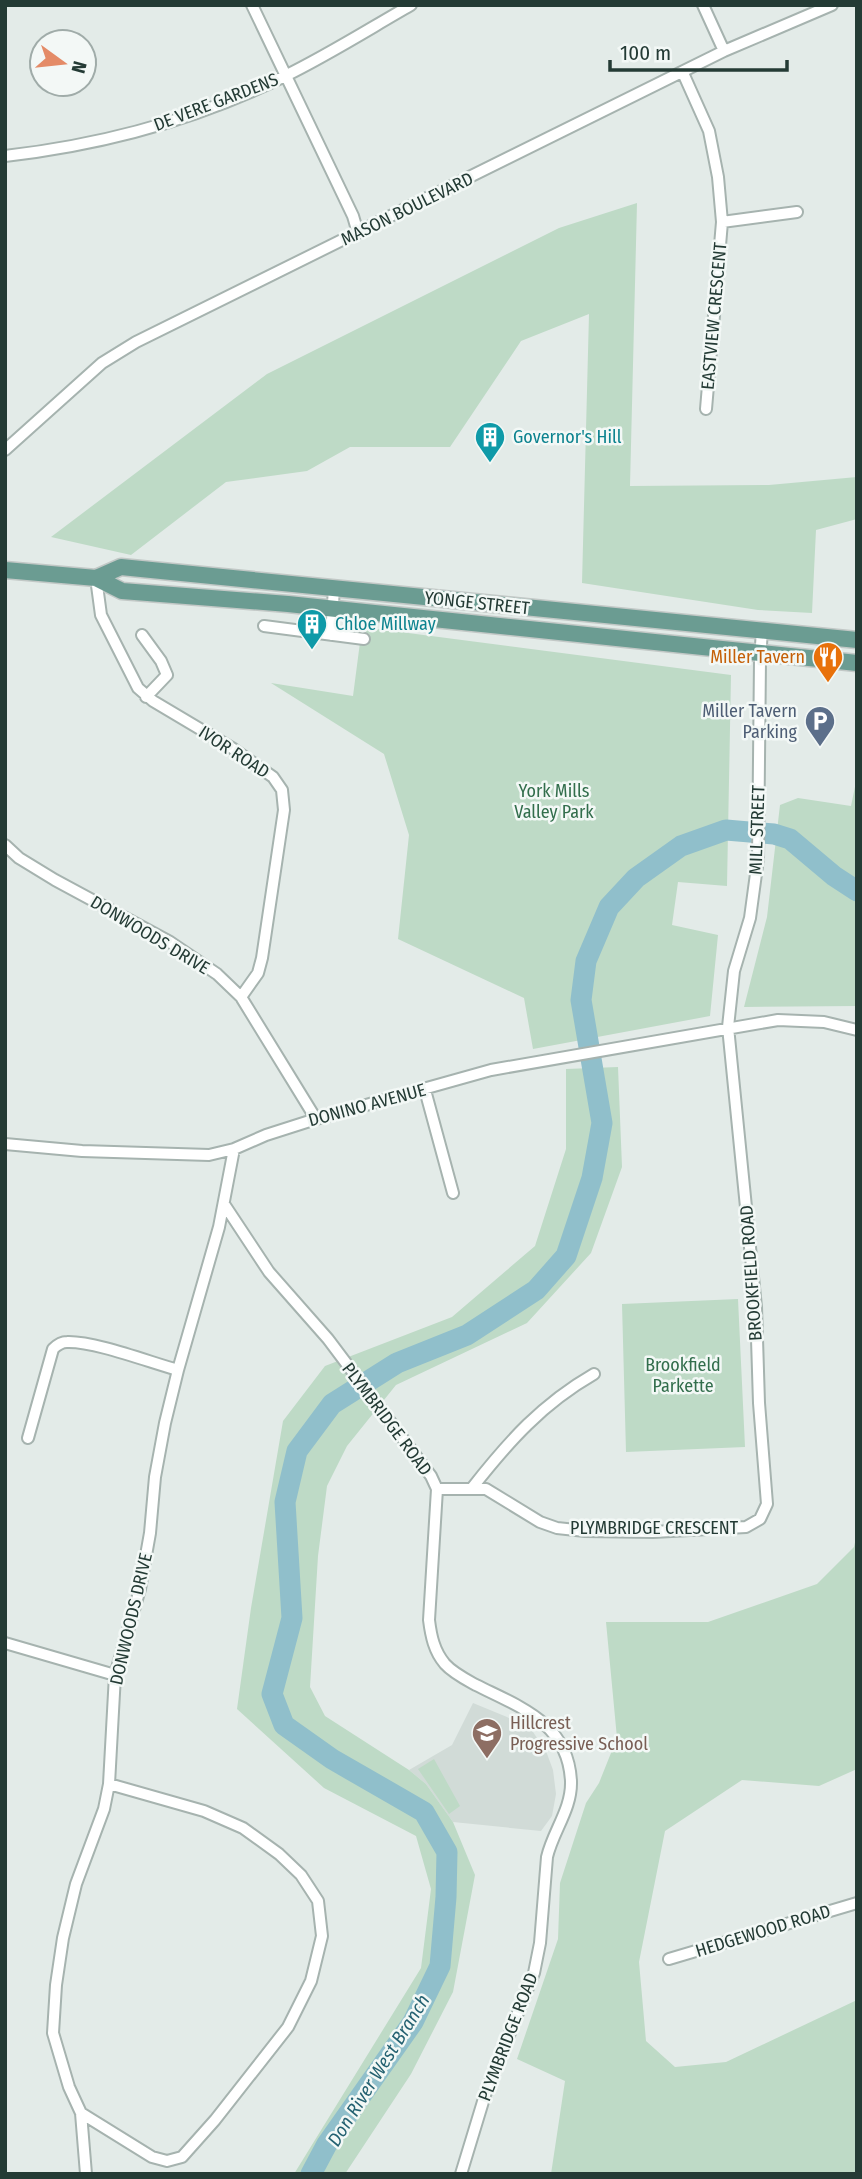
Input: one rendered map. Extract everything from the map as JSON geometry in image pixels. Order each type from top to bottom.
[{"type":"main road","name":"YONGE STREET","points":[[96,578],[121,567],[857,640]]},
{"type":"main road","name":"YONGE STREET","points":[[5,570],[96,578],[122,591],[332,608],[857,663]]},
{"type":"street","points":[[253,5],[353,216],[358,233]]},
{"type":"street","name":"DE VERE GARDENS","points":[[5,156],[60,150],[131,133],[187,115],[285,76],[411,5]]},
{"type":"street","points":[[703,5],[724,51]]},
{"type":"street","name":"MASON BOULEVARD","points":[[5,450],[113,355],[724,51],[832,5]]},
{"type":"street","name":"EASTVIEW CRESCENT","points":[[683,73],[709,131],[718,177],[722,222],[706,410]]},
{"type":"street","name":"EASTVIEW CRESCENT","points":[[722,222],[797,212]]},
{"type":"street","name":"IVOR ROAD","points":[[96,578],[101,615],[130,674],[146,697],[232,748],[273,777],[282,790],[284,810],[262,958],[258,973],[241,996]]},
{"type":"street","points":[[331,635],[334,588]]},
{"type":"street","points":[[264,626],[365,639]]},
{"type":"street","name":"MILL STREET","points":[[728,1027],[734,971],[750,918],[758,859],[762,630]]},
{"type":"street","points":[[142,635],[161,661],[167,675],[146,697]]},
{"type":"street","name":"DONWOODS DRIVE","points":[[5,845],[19,858],[55,880],[170,942],[217,974],[241,996],[316,1119]]},
{"type":"street","name":"DONINO AVENUE","points":[[5,1144],[82,1151],[209,1155],[234,1149],[265,1135],[316,1119],[491,1070],[728,1027],[793,1020],[824,1022],[857,1030]]},
{"type":"street","name":"BROOKFIELD ROAD","points":[[728,1027],[756,1307],[758,1403],[767,1504],[760,1519]]},
{"type":"street","points":[[425,1090],[453,1193]]},
{"type":"street","name":"DONWOODS DRIVE","points":[[86,2174],[81,2113],[69,2087],[53,2033],[56,1984],[63,1938],[76,1884],[103,1809],[109,1784],[115,1675],[140,1589],[150,1533],[155,1478],[178,1370],[224,1204],[234,1149]]},
{"type":"street","name":"PLYMBRIDGE ROAD","points":[[224,1204],[269,1272],[328,1339],[422,1462],[437,1489],[429,1593],[431,1640],[445,1664],[454,1672],[526,1709],[549,1727],[564,1751],[571,1781],[568,1805],[547,1857],[540,1943],[534,1973],[492,2074],[461,2174]]},
{"type":"street","points":[[28,1438],[52,1349],[60,1343],[89,1345],[178,1370]]},
{"type":"street","points":[[472,1488],[502,1448],[536,1415],[571,1387],[594,1374]]},
{"type":"street","name":"PLYMBRIDGE CRESCENT","points":[[437,1489],[486,1489],[540,1522],[557,1528],[585,1531],[653,1532],[746,1527],[760,1519]]},
{"type":"street","points":[[5,1643],[115,1675]]},
{"type":"street","points":[[81,2113],[152,2157],[167,2161],[182,2157],[224,2109],[288,2027],[311,1981],[322,1937],[318,1901],[301,1875],[279,1854],[243,1828],[204,1811],[109,1784]]},
{"type":"street","name":"HEDGEWOOD ROAD","points":[[669,1959],[857,1903]]},
{"type":"shaded area","name":"Hillcrest Progressive School","points":[[473,1703],[507,1717],[533,1732],[546,1751],[553,1770],[556,1794],[552,1816],[541,1831],[453,1822],[426,1784],[409,1770],[452,1745]]},
{"type":"green space","points":[[637,203],[630,486],[769,485],[857,477],[857,519],[816,530],[812,613],[758,610],[582,583],[589,314],[521,341],[450,447],[350,447],[307,471],[226,482],[131,555],[51,537],[267,374],[559,228]]},
{"type":"green space","name":"York Mills Valley Park","points":[[362,627],[731,675],[727,886],[678,882],[672,925],[718,935],[710,1016],[533,1049],[524,998],[398,939],[409,835],[384,754],[271,683],[353,696]]},
{"type":"green space","points":[[857,777],[857,1006],[744,1007],[767,917],[780,805],[798,798],[851,806]]},
{"type":"green space","points":[[618,1067],[622,1167],[591,1253],[527,1323],[396,1385],[347,1446],[327,1486],[318,1556],[310,1687],[325,1716],[409,1770],[426,1784],[453,1822],[475,1875],[453,1992],[411,2074],[345,2174],[294,2174],[421,1968],[431,1889],[416,1836],[324,1788],[237,1709],[251,1608],[283,1421],[325,1366],[452,1317],[535,1246],[566,1149],[566,1069]]},
{"type":"green space","name":"Brookfield Parkette","points":[[738,1299],[745,1447],[626,1452],[622,1304]]},
{"type":"green space","points":[[857,1533],[857,1769],[819,1786],[742,1780],[665,1831],[639,1962],[646,2041],[675,2067],[726,2062],[857,2000],[857,2172],[551,2174],[565,2081],[517,2059],[558,1939],[560,1883],[586,1803],[599,1783],[617,1738],[606,1622],[708,1622],[817,1584],[854,1547]]},
{"type":"green space","points":[[434,1759],[460,1806],[449,1814],[418,1769]]},
{"type":"waterway","name":"Don River West Branch","points":[[311,2174],[327,2144],[413,2022],[440,1966],[447,1852],[424,1812],[332,1759],[284,1725],[272,1694],[292,1618],[285,1502],[297,1451],[332,1404],[397,1363],[467,1335],[536,1290],[566,1256],[592,1178],[602,1123],[581,1000],[586,961],[609,907],[636,878],[681,846],[726,830],[774,834],[790,839],[834,876],[857,891]]},
{"type":"place","name":"Governor's Hill","points":[[490,464]]},
{"type":"place","name":"Chloe Millway","points":[[312,651]]},
{"type":"place","name":"Miller Tavern","points":[[828,684]]},
{"type":"place","name":"Miller Tavern Parking","points":[[820,748]]},
{"type":"place","name":"Hillcrest Progressive School","points":[[487,1760]]}]
